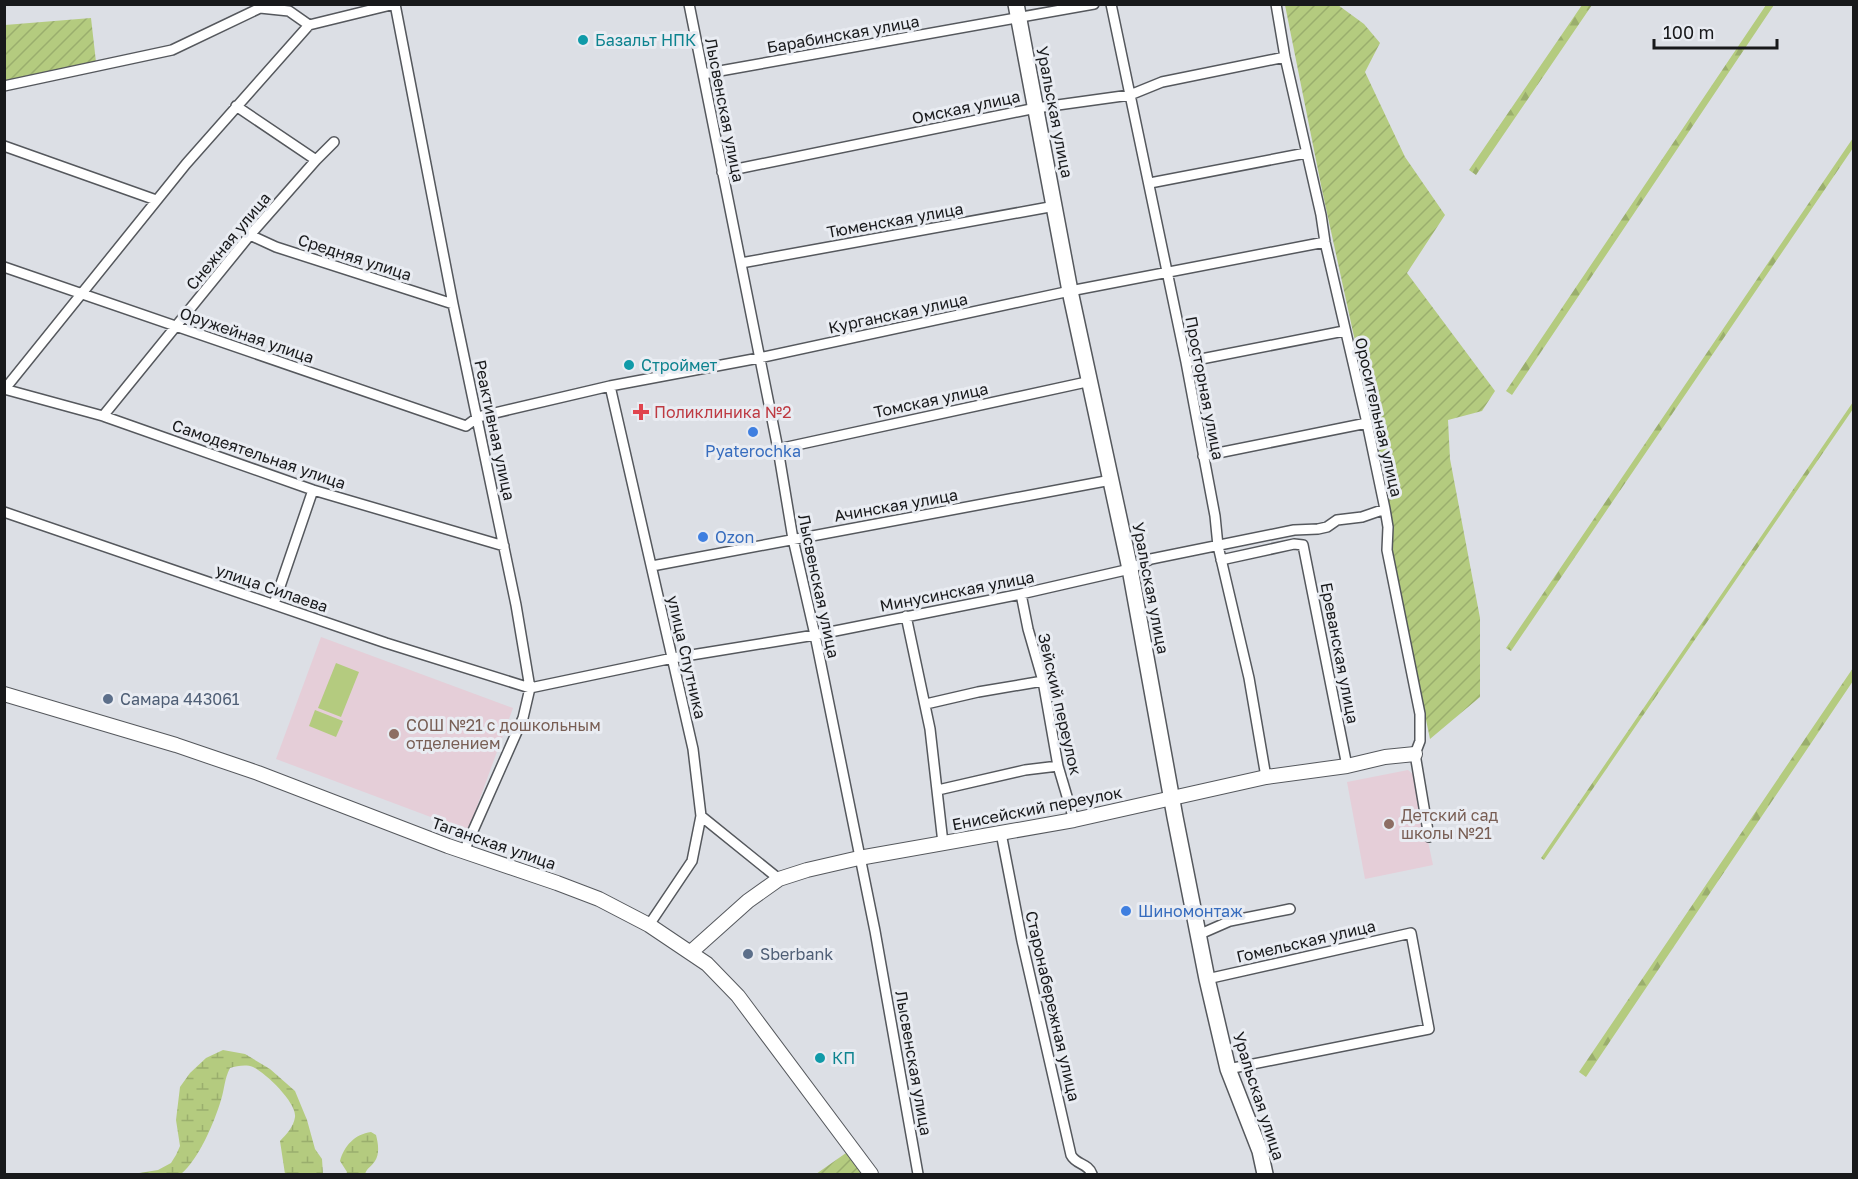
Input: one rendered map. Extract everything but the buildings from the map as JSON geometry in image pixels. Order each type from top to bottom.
[{"type":"main road","name":"Уральская улица","points":[[1017,11],[1070,291],[1130,569],[1207,979],[1228,1069],[1256,1142],[1265,1174]]},
{"type":"main road","name":"Таганская улица","points":[[4,694],[196,752],[599,899],[650,925],[707,964],[738,996],[871,1174]]},
{"type":"main road","name":"Енисейский переулок","points":[[691,952],[748,902],[779,879],[859,858],[1074,820],[1266,777],[1415,754]]},
{"type":"street","points":[[5,390],[156,200],[309,25],[395,4]]},
{"type":"street","name":"Реактивная улица","points":[[395,4],[453,304],[516,605],[530,688],[523,718],[464,851]]},
{"type":"street","name":"Лысвенская улица","points":[[689,4],[778,448],[793,539],[815,635],[881,965],[918,1174]]},
{"type":"street","name":"Барабинская улица","points":[[703,74],[1017,11],[1094,4]]},
{"type":"street","name":"Просторная улица","points":[[1111,4],[1186,362],[1215,516],[1218,546],[1249,678],[1266,777]]},
{"type":"street","name":"Оросительная улица","points":[[1276,4],[1285,57],[1321,215],[1324,242],[1367,423],[1388,528],[1388,559],[1420,714],[1420,741],[1415,754],[1430,837]]},
{"type":"street","points":[[4,86],[172,50],[260,8],[289,11],[309,25]]},
{"type":"street","name":"Омская улица","points":[[722,172],[1036,108],[1130,95],[1162,82],[1285,57]]},
{"type":"street","points":[[236,106],[316,160]]},
{"type":"street","name":"Снежная улица","points":[[103,416],[250,235],[334,142]]},
{"type":"street","points":[[4,146],[156,200]]},
{"type":"street","points":[[1149,183],[1306,153]]},
{"type":"street","name":"Тюменская улица","points":[[741,263],[1055,206]]},
{"type":"street","name":"Средняя улица","points":[[250,235],[276,247],[453,304]]},
{"type":"street","name":"Курганская улица","points":[[478,417],[610,386],[759,358],[1070,291],[1324,242]]},
{"type":"street","name":"Оружейная улица","points":[[4,267],[466,426],[478,417]]},
{"type":"street","points":[[1186,362],[1344,331]]},
{"type":"street","name":"Томская улица","points":[[778,448],[1091,381]]},
{"type":"street","name":"улица Спутника","points":[[610,386],[693,749],[701,816],[692,861],[650,925]]},
{"type":"street","name":"Самодеятельная улица","points":[[5,390],[103,416],[313,490],[504,546]]},
{"type":"street","points":[[1203,456],[1367,423]]},
{"type":"street","name":"Ачинская улица","points":[[652,566],[1111,480]]},
{"type":"street","points":[[274,604],[313,490]]},
{"type":"street","name":"Минусинская улица","points":[[530,688],[673,658],[815,635],[1021,594],[1130,569],[1151,559],[1294,530],[1327,527],[1337,520],[1362,517],[1384,509]]},
{"type":"street","name":"улица Силаева","points":[[4,512],[386,643],[530,688]]},
{"type":"street","name":"Ереванская улица","points":[[1221,560],[1294,544],[1303,545],[1347,766]]},
{"type":"street","name":"Зейский переулок","points":[[1021,594],[1042,681],[1058,766],[1074,820]]},
{"type":"street","points":[[906,616],[926,704],[943,843]]},
{"type":"street","points":[[926,704],[1042,681]]},
{"type":"street","points":[[938,790],[1026,770],[1058,766]]},
{"type":"street","points":[[701,816],[779,879]]},
{"type":"street","name":"Старонабережная улица","points":[[1001,833],[1022,941],[1071,1155],[1074,1160],[1088,1167],[1092,1174]]},
{"type":"street","points":[[1198,935],[1230,921],[1290,909]]},
{"type":"street","name":"Гомельская улица","points":[[1207,979],[1411,933],[1429,1029],[1228,1069]]},
{"type":"shaded area","name":"СОШ №21 с дошкольным отделением","points":[[321,637],[513,708],[468,831],[276,759]]},
{"type":"shaded area","name":"Детский сад школы №21","points":[[1408,770],[1414,775],[1433,865],[1365,879],[1347,782]]},
{"type":"green space","points":[[1285,5],[1338,5],[1364,24],[1380,43],[1365,72],[1405,157],[1445,215],[1407,273],[1495,391],[1482,411],[1448,420],[1450,459],[1480,618],[1480,697],[1430,739],[1393,561],[1392,526],[1381,460],[1322,190]]},
{"type":"green space","points":[[1582,5],[1592,5],[1476,175],[1469,170]]},
{"type":"green space","points":[[1766,5],[1774,5],[1512,395],[1506,391]]},
{"type":"green space","points":[[91,18],[96,62],[5,82],[5,25]]},
{"type":"green space","points":[[1853,138],[1853,148],[1511,651],[1506,648]]},
{"type":"green space","points":[[1853,402],[1853,409],[1544,860],[1541,858]]},
{"type":"green space","points":[[336,663],[359,672],[341,717],[318,708]]},
{"type":"green space","points":[[1853,668],[1853,681],[1586,1077],[1579,1072]]},
{"type":"green space","points":[[315,710],[343,721],[336,737],[309,726]]},
{"type":"green space","points":[[223,1050],[245,1054],[270,1069],[295,1091],[307,1120],[315,1149],[322,1159],[323,1174],[285,1174],[280,1141],[293,1124],[294,1111],[273,1082],[259,1070],[244,1065],[230,1068],[210,1130],[200,1150],[181,1174],[133,1174],[158,1170],[171,1163],[180,1146],[176,1120],[180,1087],[190,1073],[206,1058]]},
{"type":"green space","points":[[371,1132],[376,1135],[378,1145],[378,1155],[375,1161],[365,1174],[346,1174],[340,1161],[344,1150],[355,1138]]},
{"type":"green space","points":[[846,1153],[862,1174],[816,1174]]},
{"type":"place","name":"Базальт НПК","points":[[583,40]]},
{"type":"place","name":"Строймет","points":[[629,365]]},
{"type":"place","name":"Поликлиника №2","points":[[641,412]]},
{"type":"place","name":"Pyaterochka","points":[[753,432]]},
{"type":"place","name":"Ozon","points":[[703,537]]},
{"type":"place","name":"Самара 443061","points":[[108,699]]},
{"type":"place","name":"СОШ №21 с дошкольным отделением","points":[[394,734]]},
{"type":"place","name":"Детский сад школы №21","points":[[1389,824]]},
{"type":"place","name":"Шиномонтаж","points":[[1126,911]]},
{"type":"place","name":"Sberbank","points":[[748,954]]},
{"type":"place","name":"КП","points":[[820,1058]]}]
